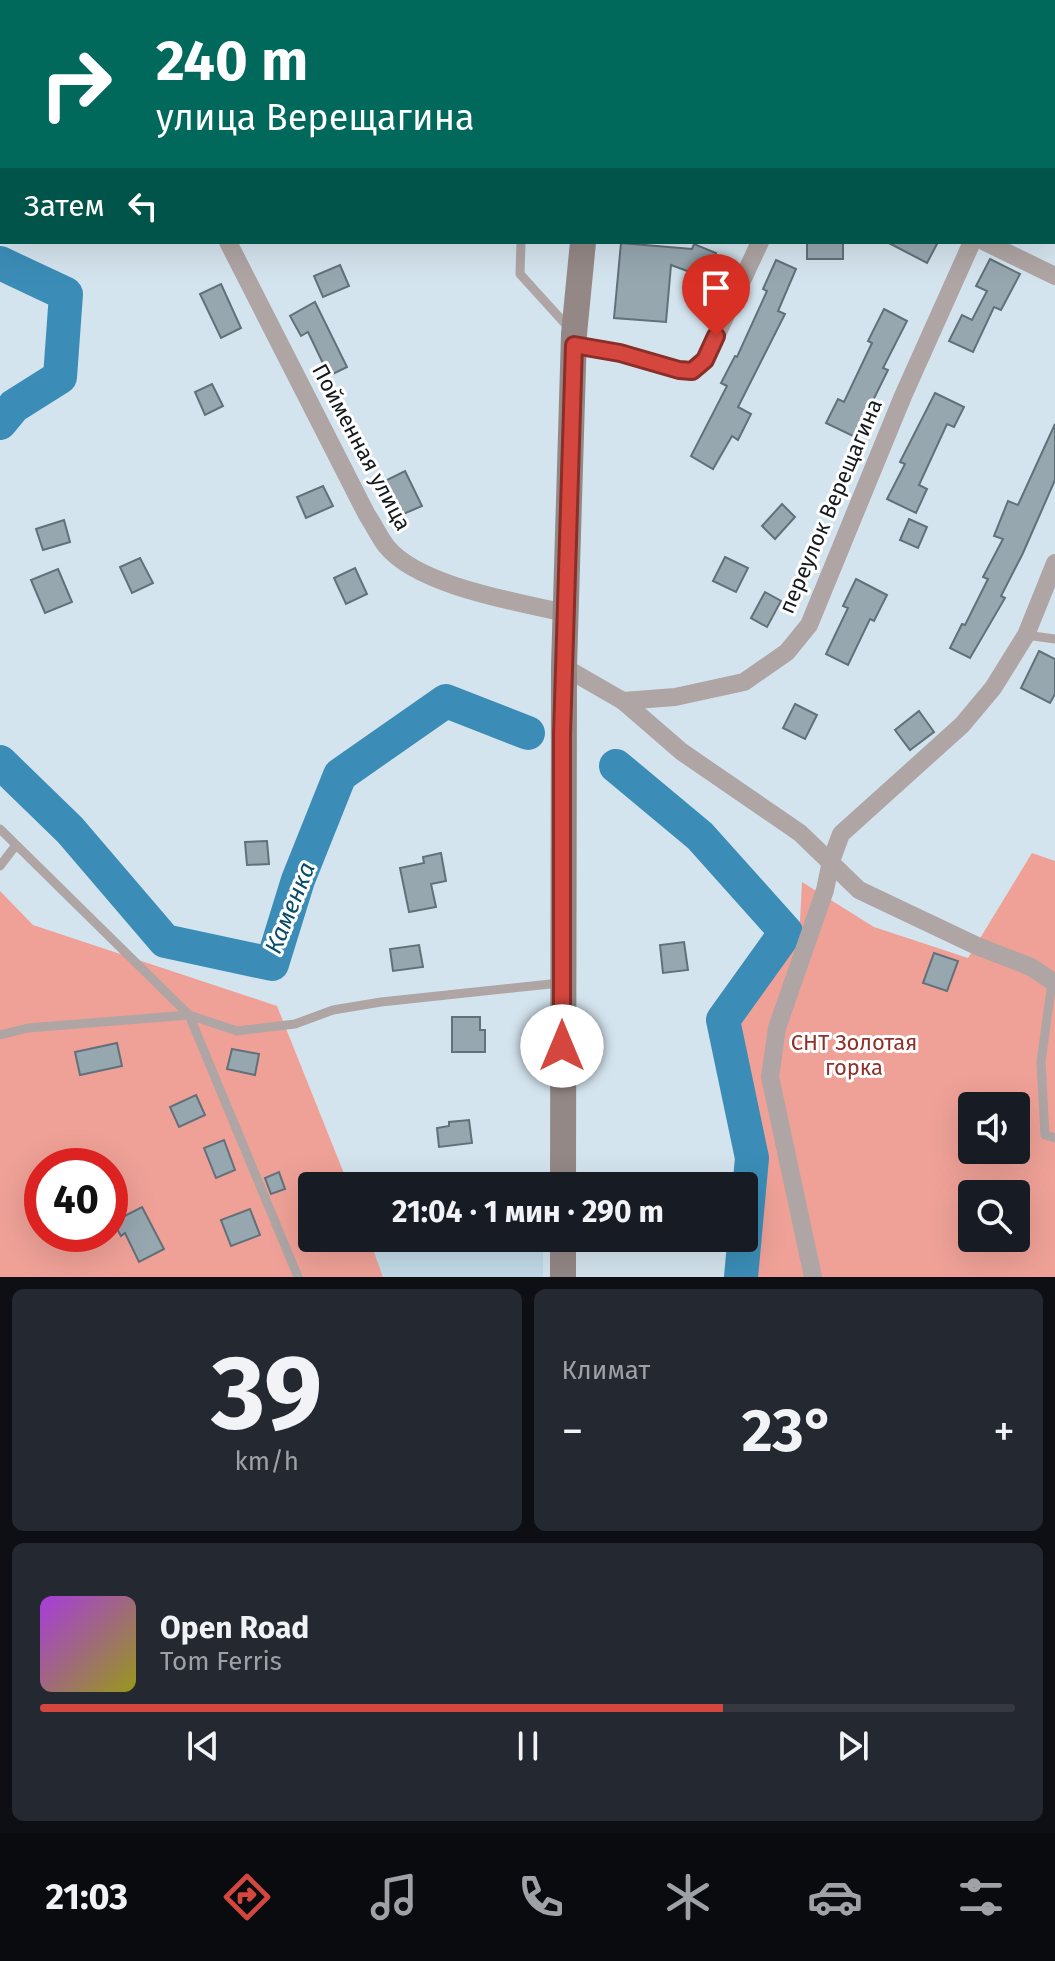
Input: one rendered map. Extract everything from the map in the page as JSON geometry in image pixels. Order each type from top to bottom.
[{"type":"street","name":"Пойменная улица","points":[[229,244],[367,515],[387,548],[409,565],[443,582],[565,613]]},
{"type":"street","points":[[563,1172],[565,613],[574,339],[583,244]]},
{"type":"street","points":[[574,339],[679,370],[692,371],[705,360],[759,244]]},
{"type":"street","name":"переулок Верещагина","points":[[623,701],[675,697],[744,682],[787,652],[809,625],[903,396],[971,244]]},
{"type":"street","points":[[989,244],[1055,276]]},
{"type":"street","points":[[813,1277],[770,1077],[777,1028],[825,890],[831,861],[841,834],[962,725],[993,688],[1026,635],[1055,563]]},
{"type":"street","points":[[564,667],[623,701],[682,752],[800,833],[859,890],[977,946],[1031,967],[1054,982]]},
{"type":"street","points":[[563,1252],[563,1277]]},
{"type":"lane","points":[[521,244],[520,274],[574,339]]},
{"type":"lane","points":[[1026,635],[1055,639]]},
{"type":"lane","points":[[0,829],[189,1015],[298,1277]]},
{"type":"lane","points":[[0,866],[16,845]]},
{"type":"lane","points":[[1054,982],[1041,1062],[1045,1135],[1055,1138]]},
{"type":"lane","points":[[0,1035],[28,1028],[189,1015],[237,1031],[295,1024],[333,1010],[369,1004],[562,983]]},
{"type":"shaded area","points":[[374,1252],[543,1252],[543,1277],[383,1277]]},
{"type":"green space","name":"СНТ Золотая горка","points":[[1032,853],[1055,861],[1055,1277],[755,1277],[752,1252],[758,1252],[758,1172],[741,1172],[721,1014],[800,921],[802,882],[874,927],[968,958]]},
{"type":"green space","points":[[0,891],[33,925],[277,1006],[343,1172],[298,1172],[298,1252],[374,1252],[383,1277],[0,1277]]},
{"type":"building","points":[[621,244],[692,249],[694,244],[716,253],[706,278],[671,265],[666,322],[614,318]]},
{"type":"building","points":[[807,244],[843,244],[843,259],[807,259]]},
{"type":"building","points":[[891,244],[937,244],[927,263]]},
{"type":"building","points":[[990,259],[1020,274],[1001,310],[994,307],[973,352],[949,341],[962,315],[972,320],[987,291],[976,286]]},
{"type":"building","points":[[776,260],[796,269],[778,311],[785,314],[738,407],[751,414],[738,440],[732,436],[713,469],[691,456],[727,386],[721,383],[737,357],[767,291],[763,289]]},
{"type":"building","points":[[340,265],[349,286],[323,297],[314,276]]},
{"type":"building","points":[[221,284],[241,328],[221,338],[200,294]]},
{"type":"building","points":[[315,302],[347,367],[329,376],[308,332],[301,336],[290,316]]},
{"type":"building","points":[[884,309],[907,321],[883,368],[888,370],[855,437],[826,423],[838,399],[844,402],[872,343],[868,341]]},
{"type":"building","points":[[212,384],[223,406],[205,415],[195,392]]},
{"type":"building","points":[[935,393],[964,407],[954,427],[947,424],[919,485],[927,489],[916,513],[887,499],[905,464],[900,462]]},
{"type":"building","points":[[1055,424],[1055,480],[1001,596],[1005,598],[970,658],[950,648],[988,579],[983,577],[1003,539],[994,536],[1008,501],[1018,505]]},
{"type":"building","points":[[405,471],[422,506],[401,515],[385,481]]},
{"type":"building","points":[[323,486],[333,506],[306,518],[297,497]]},
{"type":"building","points":[[782,504],[795,517],[775,539],[762,526]]},
{"type":"building","points":[[909,519],[927,527],[918,548],[900,540]]},
{"type":"building","points":[[64,520],[70,542],[43,550],[36,529]]},
{"type":"building","points":[[725,557],[748,568],[736,592],[713,581]]},
{"type":"building","points":[[140,558],[153,583],[132,593],[120,567]]},
{"type":"building","points":[[355,568],[367,594],[346,604],[334,578]]},
{"type":"building","points":[[58,569],[72,602],[45,613],[31,580]]},
{"type":"building","points":[[856,579],[887,595],[874,621],[870,619],[848,665],[826,654],[848,608],[843,606]]},
{"type":"building","points":[[765,592],[781,601],[767,627],[751,618]]},
{"type":"building","points":[[1039,651],[1055,659],[1055,694],[1050,703],[1021,688]]},
{"type":"building","points":[[795,704],[817,715],[805,739],[783,728]]},
{"type":"building","points":[[919,711],[934,732],[910,750],[895,730]]},
{"type":"building","points":[[267,841],[269,864],[247,865],[245,842]]},
{"type":"building","points":[[441,853],[446,881],[431,884],[436,907],[409,912],[400,868],[424,863],[423,857]]},
{"type":"building","points":[[684,942],[688,970],[663,973],[660,945]]},
{"type":"building","points":[[419,945],[423,967],[393,971],[390,949]]},
{"type":"building","points":[[934,953],[958,961],[947,991],[923,983]]},
{"type":"building","points":[[452,1017],[480,1017],[480,1030],[485,1030],[485,1052],[452,1052]]},
{"type":"building","points":[[117,1043],[122,1066],[80,1075],[75,1052]]},
{"type":"building","points":[[232,1049],[259,1054],[255,1075],[227,1069]]},
{"type":"building","points":[[196,1095],[205,1115],[179,1127],[170,1107]]},
{"type":"building","points":[[469,1120],[472,1143],[439,1147],[437,1128],[449,1126],[449,1122]]},
{"type":"building","points":[[224,1140],[235,1170],[216,1178],[204,1148]]},
{"type":"building","points":[[279,1172],[285,1189],[271,1194],[265,1178]]},
{"type":"building","points":[[142,1207],[164,1249],[139,1262],[128,1239],[128,1214]]},
{"type":"building","points":[[250,1209],[260,1235],[231,1246],[221,1220]]},
{"type":"waterway","name":"Каменка","points":[[0,263],[66,294],[60,377],[14,406],[0,423]]},
{"type":"waterway","name":"Каменка","points":[[0,762],[70,830],[165,941],[272,964],[298,880],[340,775],[446,701],[528,733]]},
{"type":"waterway","name":"Каменка","points":[[616,766],[700,836],[786,932],[723,1020],[752,1158],[741,1277]]},
{"type":"route","points":[[562,1046],[562,735],[574,345],[692,371],[705,360],[716,336]]}]
